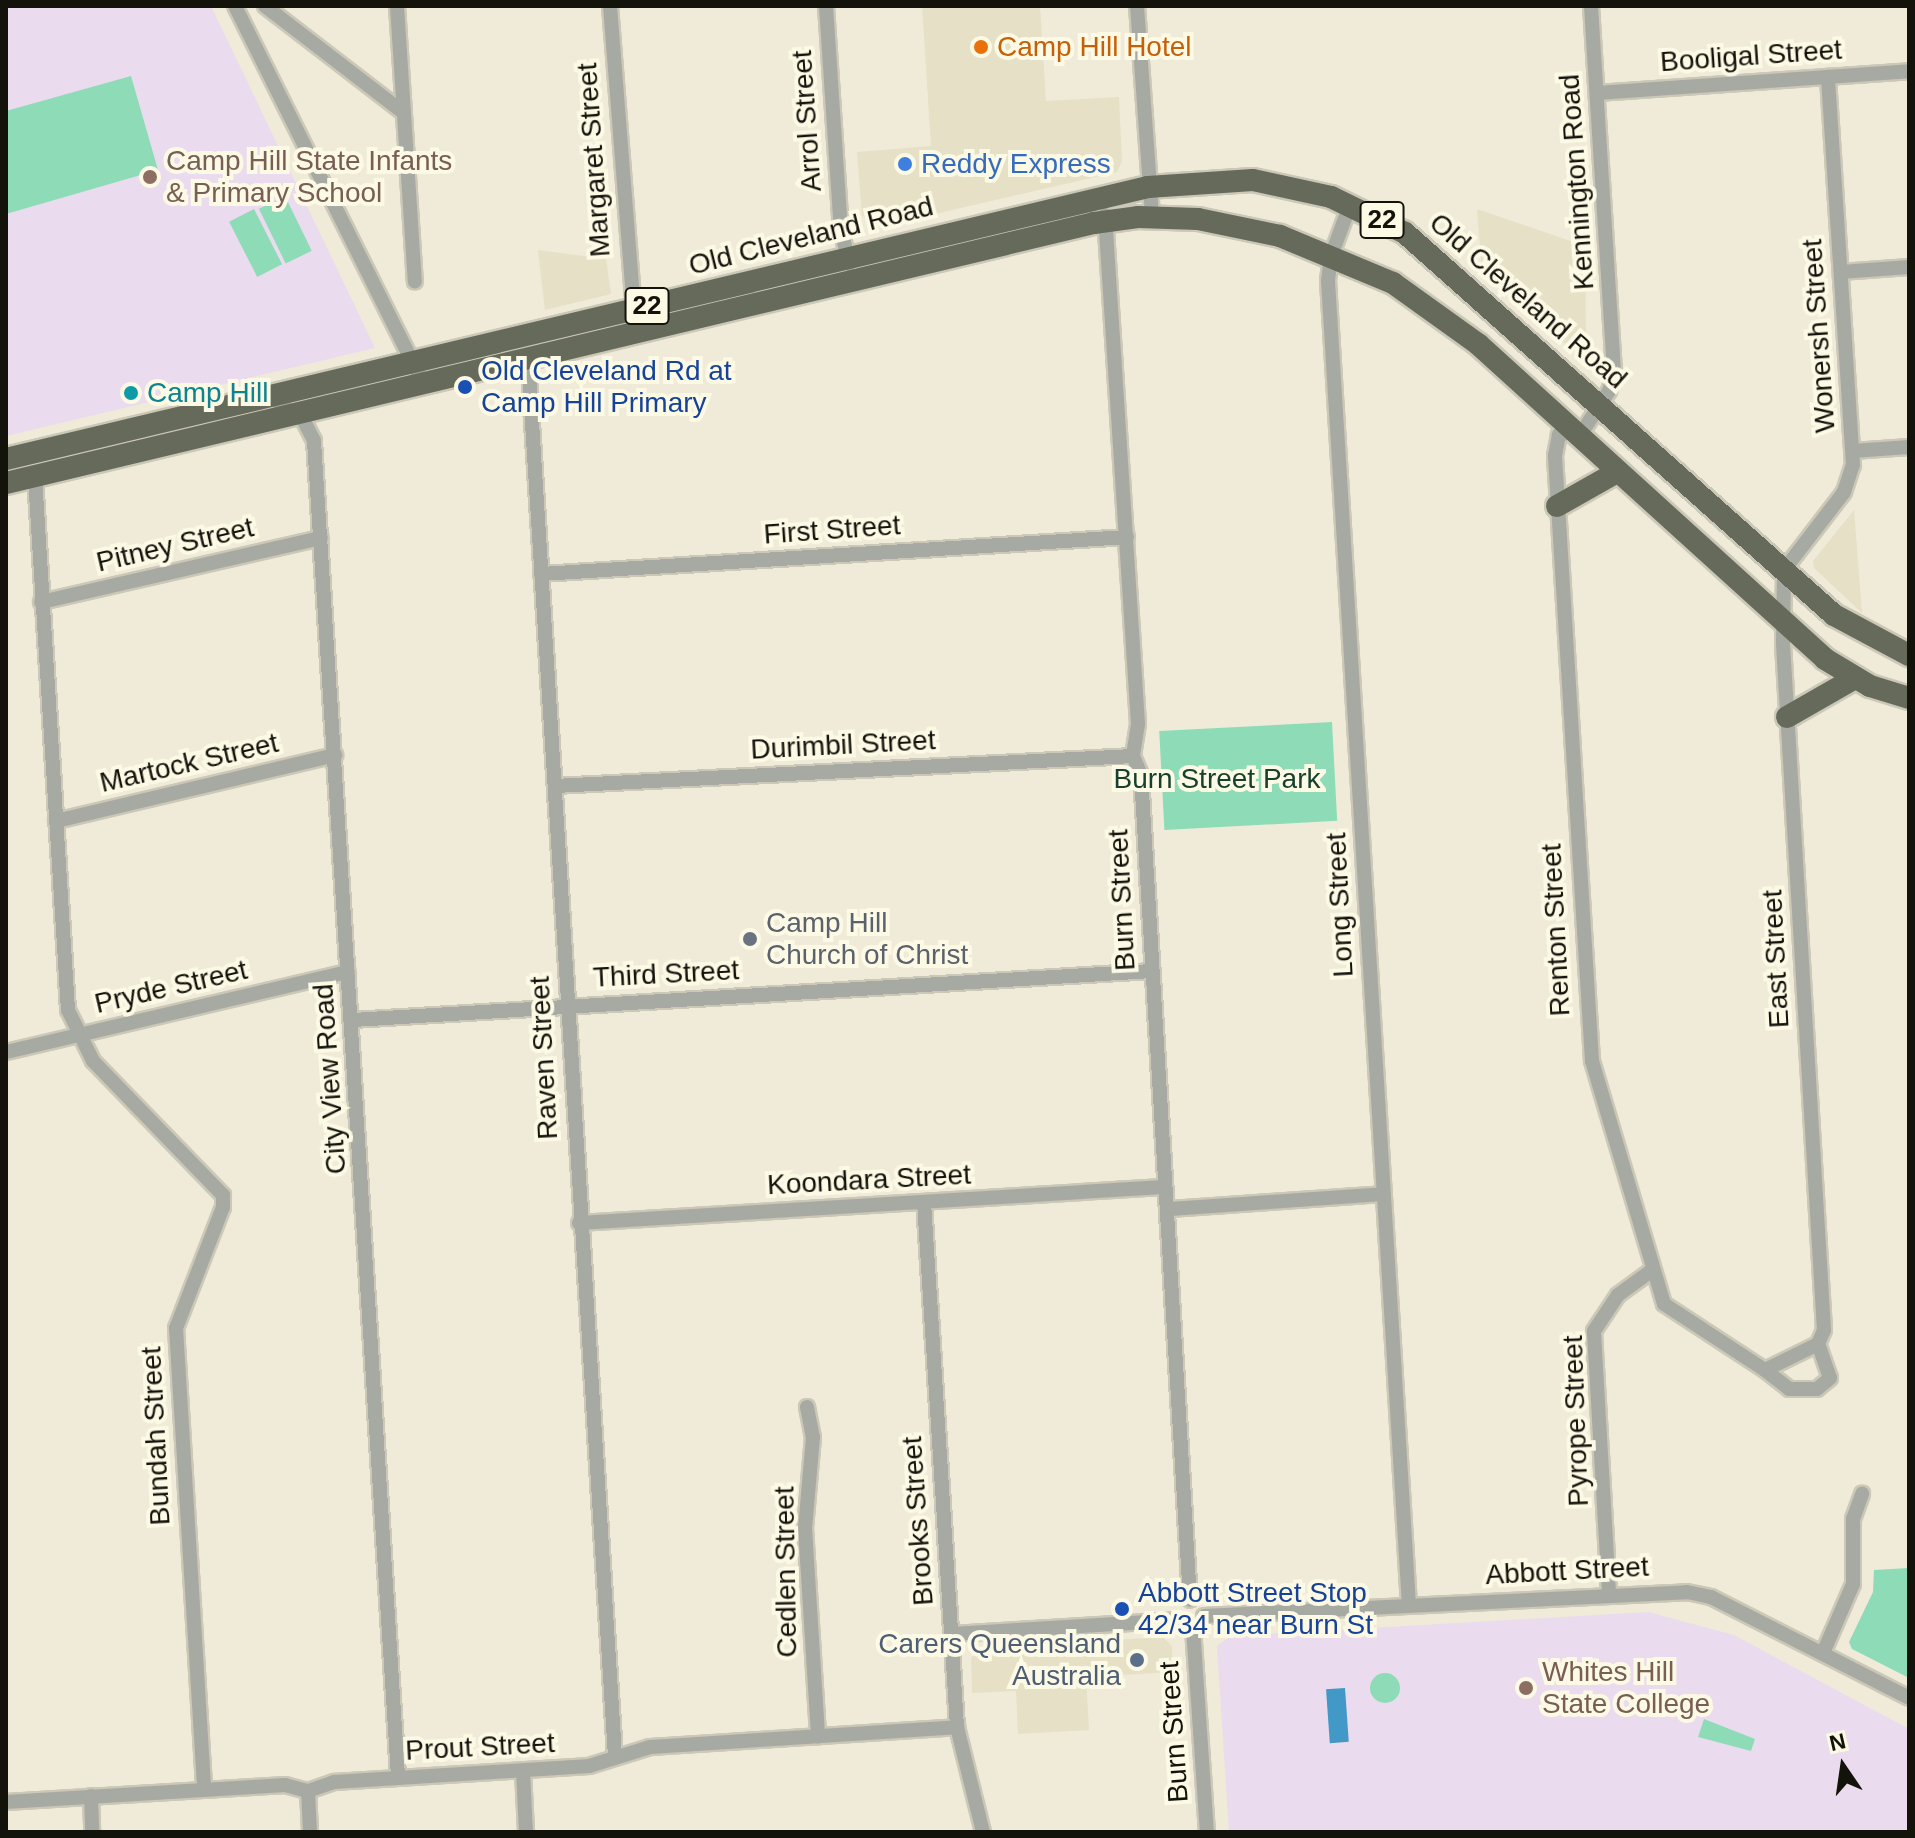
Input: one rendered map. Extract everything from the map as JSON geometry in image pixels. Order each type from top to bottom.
[{"type":"highway","name":"Old Cleveland Road","points":[[6,483],[528,358],[1104,197],[1148,187],[1253,180],[1350,205],[1405,233],[1834,615],[1909,655]]},
{"type":"highway","name":"Old Cleveland Road","points":[[6,459],[634,309],[1105,221],[1152,217],[1256,229],[1393,283],[1431,308],[1784,623],[1855,678],[1909,698]]},
{"type":"highway","points":[[1557,506],[1617,472]]},
{"type":"highway","points":[[1787,717],[1855,678]]},
{"type":"street","points":[[254,6],[237,9],[423,383]]},
{"type":"street","points":[[265,6],[404,113]]},
{"type":"street","points":[[397,6],[415,281]]},
{"type":"street","name":"Margaret Street","points":[[610,6],[634,309]]},
{"type":"street","name":"Arrol Street","points":[[826,6],[841,229],[850,269]]},
{"type":"street","points":[[1137,6],[1152,217]]},
{"type":"street","name":"Kennington Road","points":[[1572,431],[1584,429],[1601,405],[1614,366],[1591,6]]},
{"type":"street","name":"Booligal Street","points":[[1597,93],[1909,71]]},
{"type":"street","name":"Wonersh Street","points":[[1784,570],[1844,492],[1853,451],[1828,77]]},
{"type":"street","name":"Burn Street","points":[[1104,197],[1138,724],[1133,756],[1141,775],[1163,1187],[1170,1209],[1190,1600],[1179,1607],[1177,1620],[1193,1628]]},
{"type":"street","name":"Long Street","points":[[1350,205],[1331,256],[1328,281],[1409,1606]]},
{"type":"street","points":[[1841,272],[1909,267]]},
{"type":"street","name":"Raven Street","points":[[528,358],[579,1223],[615,1755]]},
{"type":"street","name":"City View Road","points":[[270,396],[297,414],[314,441],[353,1020],[398,1778]]},
{"type":"street","name":"Renton Street","points":[[1572,431],[1559,435],[1555,449],[1590,1050],[1658,1296],[1676,1315],[1765,1370],[1789,1389],[1817,1389],[1830,1378],[1818,1344]]},
{"type":"street","points":[[1853,451],[1909,447]]},
{"type":"street","name":"Bundah Street","points":[[35,477],[68,1010],[93,1061],[223,1195],[223,1207],[176,1328],[204,1789]]},
{"type":"street","name":"First Street","points":[[541,574],[1127,537]]},
{"type":"street","name":"Pitney Street","points":[[41,602],[321,538]]},
{"type":"street","name":"East Street","points":[[1784,570],[1787,717],[1824,1330],[1818,1344]]},
{"type":"street","name":"Martock Street","points":[[56,821],[335,755]]},
{"type":"street","name":"Durimbil Street","points":[[555,786],[1133,756]]},
{"type":"street","name":"Third Street","points":[[567,1007],[1152,971]]},
{"type":"street","name":"Pryde Street","points":[[6,1052],[348,972]]},
{"type":"street","points":[[353,1020],[567,1007]]},
{"type":"street","name":"Koondara Street","points":[[579,1223],[1163,1187]]},
{"type":"street","points":[[1170,1209],[1382,1194]]},
{"type":"street","name":"Brooks Street","points":[[924,1202],[957,1727],[983,1832]]},
{"type":"street","name":"Pyrope Street","points":[[1609,1593],[1594,1331],[1618,1295],[1651,1271]]},
{"type":"street","points":[[1765,1370],[1818,1344]]},
{"type":"street","name":"Cedlen Street","points":[[807,1407],[813,1437],[805,1528],[818,1737]]},
{"type":"street","points":[[1823,1653],[1853,1584],[1853,1519],[1862,1494]]},
{"type":"street","name":"Abbott Street","points":[[1204,1616],[1609,1593],[1711,1597],[1909,1698]]},
{"type":"street","points":[[1190,1600],[1199,1604],[1204,1616]]},
{"type":"street","name":"Burn Street","points":[[1204,1616],[1193,1628],[1207,1832]]},
{"type":"street","points":[[951,1634],[1177,1620]]},
{"type":"street","name":"Prout Street","points":[[6,1802],[285,1785],[308,1791],[334,1782],[589,1766],[615,1755],[650,1747],[957,1727]]},
{"type":"street","points":[[523,1771],[526,1832]]},
{"type":"street","points":[[308,1791],[310,1832]]},
{"type":"street","points":[[91,1796],[92,1832]]},
{"type":"shaded area","name":"Camp Hill State Infants & Primary School","points":[[6,6],[211,6],[375,348],[6,436]]},
{"type":"shaded area","points":[[922,6],[1040,6],[1046,101],[1119,97],[1122,161],[1117,172],[874,228],[862,215],[857,152],[931,146]]},
{"type":"shaded area","points":[[1477,209],[1585,246],[1586,340],[1563,343],[1482,270]]},
{"type":"shaded area","points":[[538,250],[606,259],[611,294],[545,310]]},
{"type":"shaded area","points":[[1854,510],[1862,613],[1814,568],[1813,561]]},
{"type":"shaded area","name":"Whites Hill State College","points":[[1648,1612],[1734,1635],[1909,1729],[1909,1832],[1229,1832],[1217,1646],[1231,1636]]},
{"type":"shaded area","points":[[1163,1637],[1172,1646],[1173,1672],[1086,1677],[1089,1730],[1018,1734],[1016,1691],[972,1693],[971,1658],[979,1648]]},
{"type":"green space","points":[[131,76],[158,170],[6,214],[6,111]]},
{"type":"green space","points":[[285,196],[312,251],[286,264],[259,209]]},
{"type":"green space","points":[[254,209],[282,264],[257,277],[229,222]]},
{"type":"green space","name":"Burn Street Park","points":[[1332,722],[1337,821],[1164,830],[1159,731]]},
{"type":"green space","points":[[1909,1568],[1909,1678],[1852,1649],[1849,1642],[1873,1592],[1874,1570]]},
{"type":"green space","points":[[1385,1673],[1396,1677],[1400,1688],[1396,1699],[1385,1703],[1374,1699],[1370,1688],[1374,1677]]},
{"type":"green space","points":[[1704,1719],[1755,1739],[1751,1751],[1698,1737]]},
{"type":"water","points":[[1345,1688],[1349,1742],[1330,1743],[1326,1689]]},
{"type":"place","name":"Camp Hill Hotel","points":[[981,47]]},
{"type":"place","name":"Reddy Express","points":[[905,164]]},
{"type":"place","name":"Camp Hill State Infants & Primary School","points":[[150,177]]},
{"type":"place","name":"Old Cleveland Rd at Camp Hill Primary","points":[[465,387]]},
{"type":"place","name":"Camp Hill","points":[[131,393]]},
{"type":"place","name":"Camp Hill Church of Christ","points":[[750,939]]},
{"type":"place","name":"Abbott Street Stop 42/34 near Burn St","points":[[1122,1609]]},
{"type":"place","name":"Carers Queensland Australia","points":[[1137,1660]]},
{"type":"place","name":"Whites Hill State College","points":[[1526,1688]]}]
